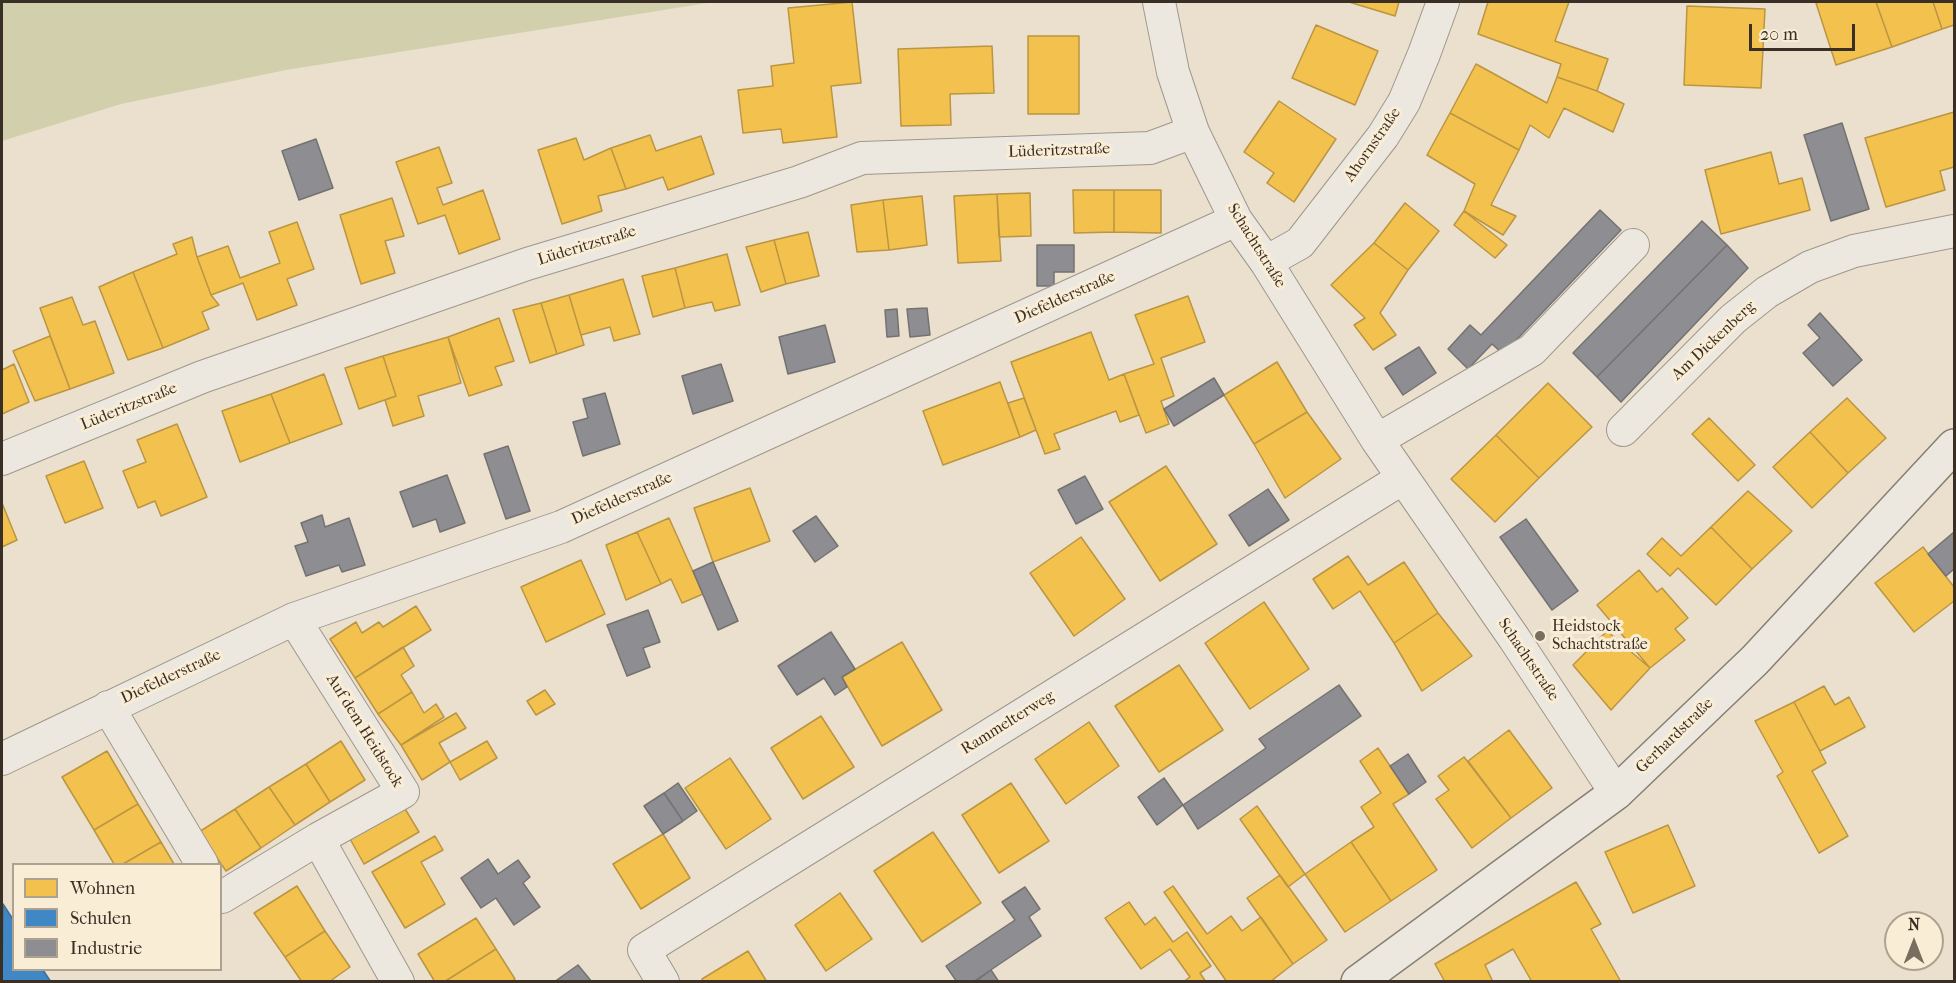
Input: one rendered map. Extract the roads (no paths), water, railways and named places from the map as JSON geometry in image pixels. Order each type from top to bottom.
[{"type":"street","name":"Schachtstraße","points":[[1159,2],[1173,72],[1193,132],[1236,220],[1266,262],[1377,440],[1514,638],[1616,793]]},
{"type":"street","name":"Ahornstraße","points":[[1266,262],[1300,243],[1383,136],[1404,102],[1443,2]]},
{"type":"street","name":"Lüderitzstraße","points":[[2,459],[202,377],[527,264],[799,182],[862,158],[1150,148],[1193,132]]},
{"type":"street","name":"Diefelderstraße","points":[[2,759],[294,619],[561,527],[1236,220]]},
{"type":"street","name":"Am Dickenberg","points":[[1623,430],[1733,319],[1767,292],[1810,267],[1854,251],[1954,231]]},
{"type":"street","points":[[1377,440],[1532,350],[1633,245]]},
{"type":"street","name":"Gerhardstraße","points":[[1358,981],[1616,793],[1755,660],[1954,446]]},
{"type":"street","name":"Rammelterweg","points":[[663,981],[644,950],[1403,477]]},
{"type":"street","name":"Auf dem Heidstock","points":[[222,897],[318,839],[403,792],[294,619]]},
{"type":"street","points":[[108,707],[201,863]]},
{"type":"street","points":[[318,839],[398,981]]},
{"type":"place","name":"Heidstock Schachtstraße","points":[[1540,636]]}]
